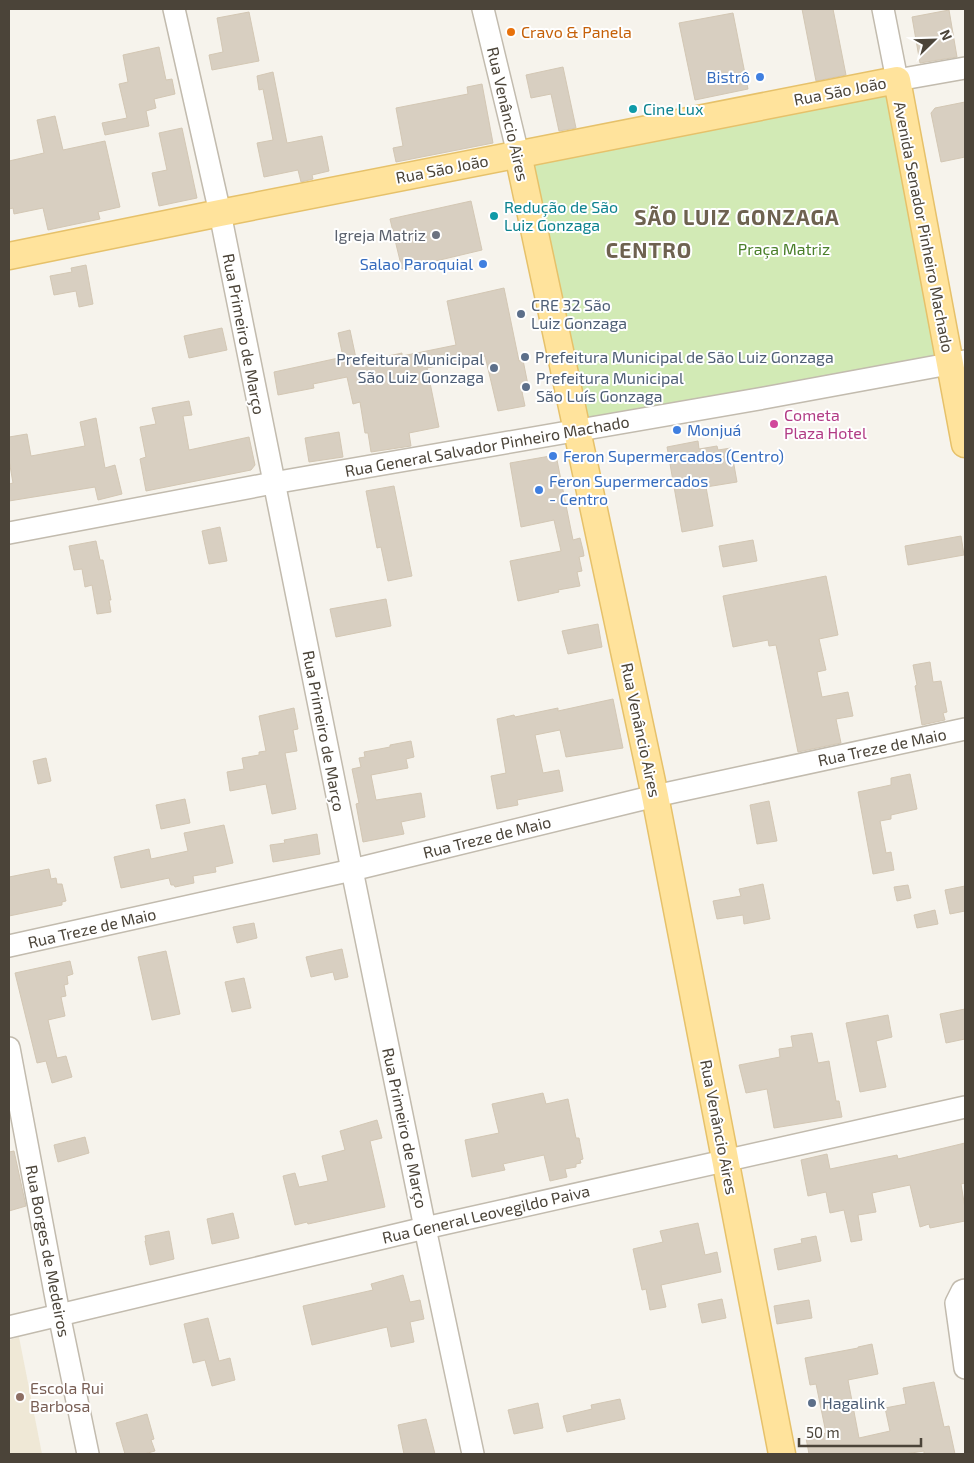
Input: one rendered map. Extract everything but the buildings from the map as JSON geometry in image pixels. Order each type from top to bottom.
[{"type":"main road","name":"Rua São João","points":[[9,256],[897,80]]},
{"type":"main road","name":"Avenida Senador Pinheiro Machado","points":[[897,80],[958,363],[965,444]]},
{"type":"main road","name":"Rua Venâncio Aires","points":[[518,154],[655,796],[782,1454]]},
{"type":"street","name":"Rua Primeiro de Março","points":[[174,9],[220,213],[273,483],[473,1454]]},
{"type":"street","name":"Rua Venâncio Aires","points":[[484,9],[518,154]]},
{"type":"street","name":"Avenida Senador Pinheiro Machado","points":[[883,9],[897,80]]},
{"type":"street","name":"Rua São João","points":[[897,80],[965,68]]},
{"type":"street","name":"Rua General Salvador Pinheiro Machado","points":[[9,533],[273,483],[958,363]]},
{"type":"street","name":"Rua Treze de Maio","points":[[9,946],[352,870],[655,796],[965,729]]},
{"type":"street","name":"Rua Borges de Medeiros","points":[[9,1048],[59,1314],[88,1454]]},
{"type":"street","name":"Rua General Leovegildo Paiva","points":[[9,1327],[425,1228],[965,1107]]},
{"type":"street","points":[[965,1290],[962,1291],[956,1303],[965,1368]]},
{"type":"shaded area","name":"Escola Rui Barbosa","points":[[19,1337],[42,1454],[9,1454],[9,1340]]},
{"type":"green space","name":"Praça Matriz","points":[[893,87],[945,357],[579,422],[527,164]]},
{"type":"place","name":"Cravo & Panela","points":[[511,32]]},
{"type":"place","name":"Bistrô","points":[[760,77]]},
{"type":"place","name":"Cine Lux","points":[[633,109]]},
{"type":"place","name":"Redução de São Luiz Gonzaga","points":[[494,216]]},
{"type":"place","name":"Igreja Matriz","points":[[436,235]]},
{"type":"place","name":"Salao Paroquial","points":[[483,264]]},
{"type":"place","name":"CRE 32 São Luiz Gonzaga","points":[[521,314]]},
{"type":"place","name":"Prefeitura Municipal de São Luiz Gonzaga","points":[[525,357]]},
{"type":"place","name":"Prefeitura Municipal São Luiz Gonzaga","points":[[494,368]]},
{"type":"place","name":"Prefeitura Municipal São Luís Gonzaga","points":[[526,387]]},
{"type":"place","name":"Cometa Plaza Hotel","points":[[774,424]]},
{"type":"place","name":"Monjuá","points":[[677,430]]},
{"type":"place","name":"Feron Supermercados (Centro)","points":[[553,456]]},
{"type":"place","name":"Feron Supermercados - Centro","points":[[539,490]]},
{"type":"place","name":"Escola Rui Barbosa","points":[[20,1397]]},
{"type":"place","name":"Hagalink","points":[[812,1403]]},
{"type":"district","name":"SÃO LUIZ GONZAGA","points":[[737,218]]},
{"type":"district","name":"CENTRO","points":[[649,251]]}]
